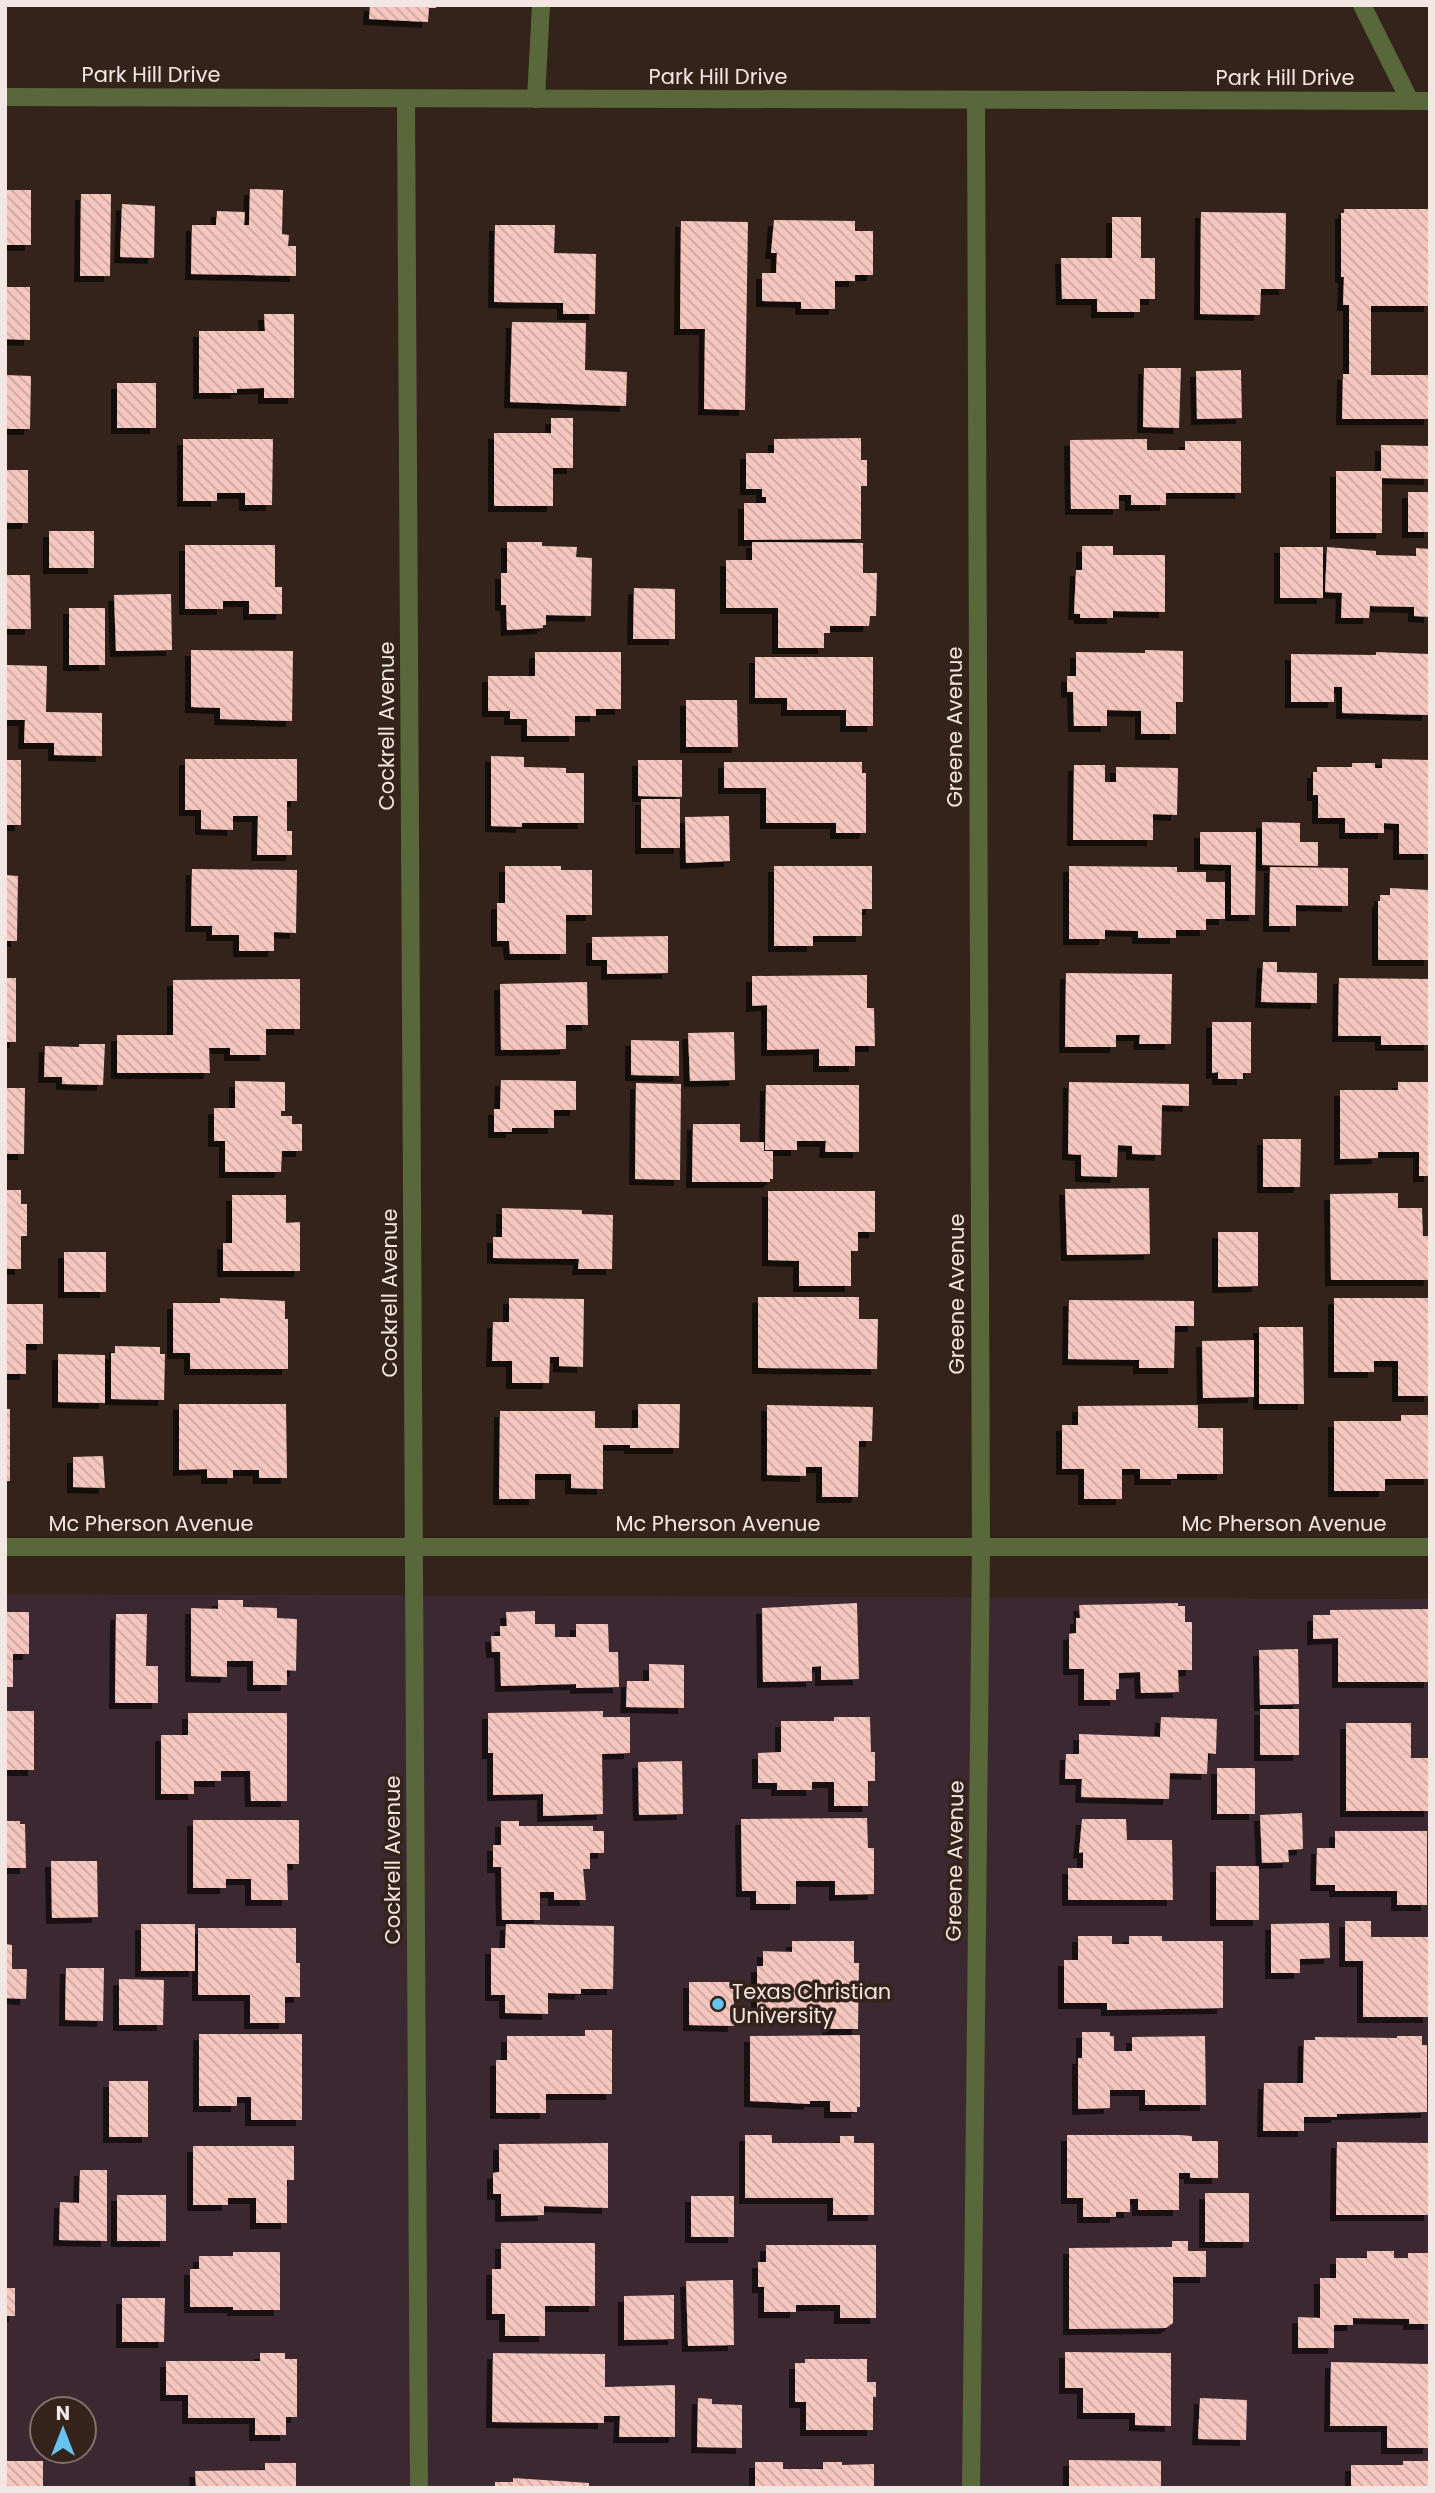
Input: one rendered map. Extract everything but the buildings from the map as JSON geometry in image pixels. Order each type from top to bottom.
[{"type":"street","points":[[536,99],[541,5]]},
{"type":"street","points":[[1362,5],[1410,102]]},
{"type":"street","name":"Park Hill Drive","points":[[5,97],[1430,102]]},
{"type":"street","name":"Cockrell Avenue","points":[[406,99],[419,2488]]},
{"type":"street","name":"Greene Avenue","points":[[971,2488],[981,1547],[976,100]]},
{"type":"street","name":"Mc Pherson Avenue","points":[[5,1547],[1430,1547]]},
{"type":"shaded area","name":"Texas Christian University","points":[[5,1594],[1430,1599],[1430,2488],[5,2488]]},
{"type":"place","name":"Texas Christian University","points":[[718,2004]]}]
